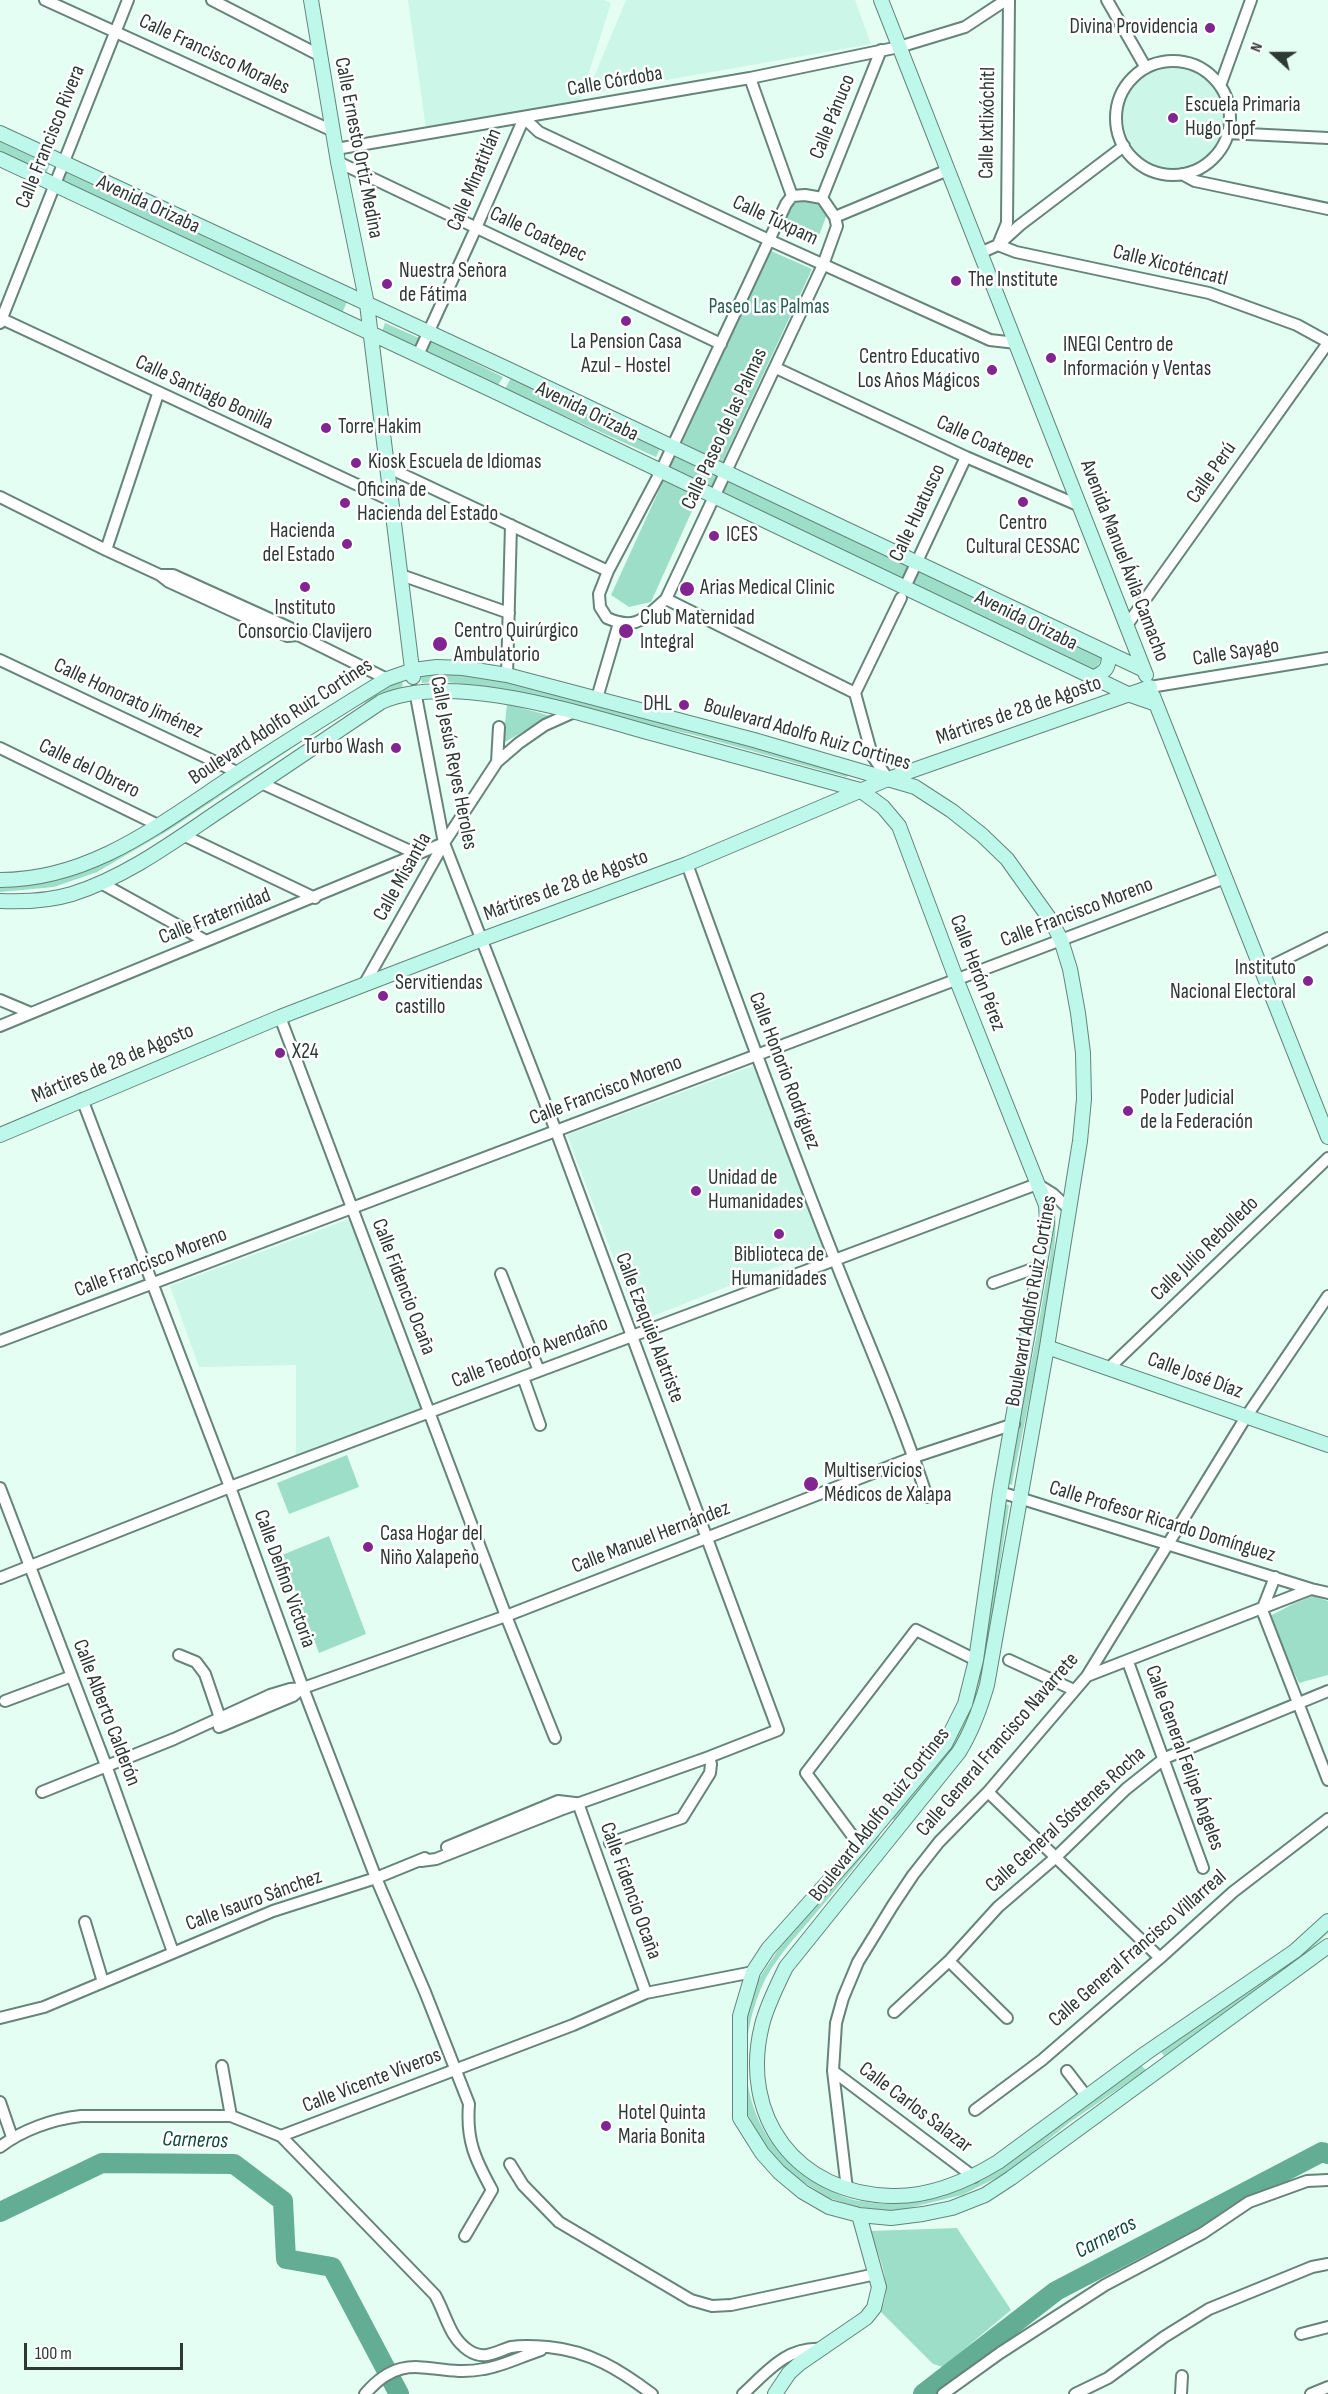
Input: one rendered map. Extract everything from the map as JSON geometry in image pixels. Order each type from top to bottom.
[{"type":"main road","name":"Calle Ernesto Ortiz Medina","points":[[311,0],[337,156],[367,304]]},
{"type":"main road","name":"Avenida Manuel Ávila Camacho","points":[[881,0],[1328,1137]]},
{"type":"main road","name":"Avenida Orizaba","points":[[0,133],[510,369],[1144,670]]},
{"type":"main road","name":"Avenida Orizaba","points":[[0,159],[714,495],[903,592],[1156,704]]},
{"type":"main road","name":"Calle Jesús Reyes Heroles","points":[[367,304],[415,691]]},
{"type":"main road","points":[[498,393],[510,369]]},
{"type":"main road","points":[[1094,677],[1104,673],[1107,669],[1109,654]]},
{"type":"main road","name":"Boulevard Adolfo Ruiz Cortines","points":[[0,880],[25,880],[75,868],[117,851],[160,826],[387,679],[413,670],[437,667],[463,668],[507,675],[888,779],[915,788],[952,811],[982,835],[1006,859],[1031,890],[1061,940],[1070,969],[1083,1053],[1082,1120],[1047,1347],[987,1685],[980,1710],[959,1752],[786,1967],[761,2026],[758,2055],[765,2113],[778,2139],[798,2163],[821,2179],[866,2194],[894,2197],[944,2188],[974,2177],[998,2162],[1146,2053],[1295,1951],[1328,1921]]},
{"type":"main road","name":"Mártires de 28 de Agosto","points":[[0,1135],[280,1017],[365,983],[687,864],[888,779],[1150,687]]},
{"type":"main road","name":"Boulevard Adolfo Ruiz Cortines","points":[[0,901],[34,902],[70,895],[101,884],[183,835],[381,702],[415,691],[463,691],[501,696],[574,712],[860,790]]},
{"type":"main road","name":"Calle Herón Pérez","points":[[860,790],[883,807],[899,826],[1037,1184]]},
{"type":"main road","name":"Boulevard Adolfo Ruiz Cortines","points":[[1037,1184],[1046,1204],[1047,1223],[1014,1424],[1000,1492],[976,1660],[965,1704],[945,1744],[860,1846],[768,1949],[753,1972],[740,2016],[740,2118],[762,2153],[779,2172],[803,2192],[829,2206],[860,2215],[891,2218],[952,2208],[985,2195],[1160,2071],[1328,1946]]},
{"type":"main road","name":"Calle José Díaz","points":[[1047,1347],[1328,1445]]},
{"type":"main road","points":[[877,1825],[892,1837]]},
{"type":"main road","points":[[1146,2053],[1160,2071]]},
{"type":"main road","points":[[775,2394],[789,2373],[799,2364],[866,2318],[874,2308],[879,2287],[860,2215]]},
{"type":"street","name":"Calle Francisco Morales","points":[[45,0],[333,131]]},
{"type":"street","name":"Calle Francisco Rivera","points":[[1,320],[128,0]]},
{"type":"street","points":[[212,0],[320,55]]},
{"type":"street","name":"Calle Córdoba","points":[[337,156],[524,118],[750,78],[899,46],[965,27],[1008,0]]},
{"type":"street","name":"Calle Ixtlixóchitl","points":[[998,245],[1006,223],[1008,0]]},
{"type":"street","points":[[1107,0],[1146,68]]},
{"type":"street","points":[[1220,86],[1251,0]]},
{"type":"street","name":"Calle Pánuco","points":[[822,198],[881,50]]},
{"type":"street","points":[[1169,61],[1181,61],[1204,70],[1220,86],[1228,103],[1230,121],[1218,152],[1209,162],[1196,170],[1170,175],[1145,167],[1134,160],[1119,136],[1116,120],[1118,104],[1124,90],[1134,77],[1146,68],[1169,61]]},
{"type":"street","points":[[750,78],[792,196],[805,195],[822,198],[835,217],[948,170]]},
{"type":"street","name":"Calle Minatitlán","points":[[418,355],[524,118]]},
{"type":"street","name":"Calle Túxpam","points":[[524,118],[539,132],[769,240],[990,340],[1016,343]]},
{"type":"street","points":[[1227,133],[1328,138]]},
{"type":"street","points":[[980,253],[998,245],[1020,225],[1124,146]]},
{"type":"street","name":"Calle Coatepec","points":[[337,156],[476,228],[721,344]]},
{"type":"street","points":[[1182,174],[1195,181],[1328,209]]},
{"type":"street","name":"Calle Paseo de las Palmas","points":[[792,196],[769,240],[661,471],[608,571],[599,594],[600,607],[607,618],[619,623],[639,623],[666,599],[824,265],[837,226],[835,217]]},
{"type":"street","name":"Calle Xicoténcatl","points":[[998,245],[1016,252],[1209,293],[1297,326],[1328,343]]},
{"type":"street","name":"Calle Santiago Bonilla","points":[[1,320],[392,501]]},
{"type":"street","name":"Calle Perú","points":[[1127,625],[1328,343]]},
{"type":"street","name":"Calle Coatepec","points":[[776,368],[966,457],[1080,506]]},
{"type":"street","points":[[106,550],[158,394]]},
{"type":"street","name":"Calle Huatusco","points":[[855,693],[966,457]]},
{"type":"street","points":[[387,467],[608,571]]},
{"type":"street","points":[[0,497],[160,575],[169,582],[287,636],[298,635],[387,679]]},
{"type":"street","points":[[507,675],[512,525]]},
{"type":"street","points":[[401,575],[509,613]]},
{"type":"street","points":[[666,599],[855,693],[872,755],[888,779]]},
{"type":"street","points":[[597,698],[619,623]]},
{"type":"street","name":"Calle Sayago","points":[[1150,687],[1328,658]]},
{"type":"street","name":"Calle Honorato Jiménez","points":[[0,660],[239,773]]},
{"type":"street","name":"Calle Jesús Reyes Heroles","points":[[415,691],[444,843],[480,940]]},
{"type":"street","name":"Calle Misantla","points":[[365,983],[444,843],[497,762],[545,725],[574,712]]},
{"type":"street","name":"Calle Misantla","points":[[497,762],[499,727]]},
{"type":"street","name":"Calle del Obrero","points":[[0,748],[160,826]]},
{"type":"street","points":[[261,783],[417,854]]},
{"type":"street","points":[[183,835],[315,898]]},
{"type":"street","name":"Calle Fraternidad","points":[[0,1026],[444,843]]},
{"type":"street","name":"Calle Honorio Rodríguez","points":[[687,864],[756,1055],[914,1457],[927,1497]]},
{"type":"street","name":"Calle Francisco Moreno","points":[[0,1341],[1225,878]]},
{"type":"street","points":[[101,884],[206,941]]},
{"type":"street","points":[[1261,971],[1328,938]]},
{"type":"street","name":"Calle Ezequiel Alatriste","points":[[480,940],[556,1131],[630,1336],[708,1536],[778,1730]]},
{"type":"street","points":[[0,1000],[32,1013]]},
{"type":"street","name":"Calle Fidencio Ocaña","points":[[280,1017],[506,1616],[555,1738]]},
{"type":"street","name":"Calle Delfino Victoria","points":[[82,1099],[376,1878],[457,2069],[469,2104],[467,2124],[469,2140],[478,2164],[492,2190],[465,2235]]},
{"type":"street","name":"Calle Julio Rebolledo","points":[[1109,1368],[1328,1158]]},
{"type":"street","points":[[1037,1184],[1053,1194],[1069,1209]]},
{"type":"street","name":"Calle Teodoro Avendaño","points":[[0,1578],[230,1487],[1037,1184]]},
{"type":"street","points":[[993,1283],[1041,1266]]},
{"type":"street","points":[[501,1274],[539,1371]]},
{"type":"street","name":"Calle General Francisco Navarrete","points":[[847,2189],[833,2071],[836,2023],[843,1998],[858,1962],[913,1875],[939,1842],[988,1792],[1087,1676],[1246,1417],[1328,1296]]},
{"type":"street","points":[[523,1377],[540,1425]]},
{"type":"street","name":"Calle Manuel Hernández","points":[[107,1768],[116,1761],[174,1739],[270,1695],[303,1688],[506,1616],[914,1457],[1014,1424]]},
{"type":"street","name":"Calle Alberto Calderón","points":[[0,1488],[107,1768],[173,1952]]},
{"type":"street","name":"Calle Profesor Ricardo Domínguez","points":[[1000,1492],[1328,1593]]},
{"type":"street","points":[[1275,1577],[1262,1610],[1328,1780]]},
{"type":"street","points":[[1087,1676],[1262,1610],[1311,1589]]},
{"type":"street","points":[[860,1846],[806,1773],[916,1630],[976,1660]]},
{"type":"street","points":[[179,1655],[196,1662],[206,1674],[220,1718]]},
{"type":"street","points":[[1009,1660],[1074,1690]]},
{"type":"street","name":"Calle General Felipe Ángeles","points":[[1128,1662],[1165,1758],[1203,1868]]},
{"type":"street","points":[[5,1701],[72,1676]]},
{"type":"street","name":"Calle Manuel Hernández","points":[[42,1792],[176,1746],[293,1696],[303,1688]]},
{"type":"street","name":"Calle General Sóstenes Rocha","points":[[894,2012],[949,1961],[998,1907],[1055,1858],[1126,1789],[1165,1758],[1328,1691]]},
{"type":"street","name":"Calle Isauro Sánchez","points":[[0,2018],[44,2007],[273,1911],[421,1861],[436,1851],[558,1801],[578,1803],[778,1730]]},
{"type":"street","points":[[610,1844],[682,1818],[710,1773],[709,1757]]},
{"type":"street","points":[[988,1792],[1160,1959]]},
{"type":"street","name":"Calle Fidencio Ocaña","points":[[578,1803],[646,1993]]},
{"type":"street","name":"Calle General Francisco Villarreal","points":[[975,2110],[1042,2060],[1160,1959],[1233,1892],[1328,1819]]},
{"type":"street","points":[[85,1922],[103,1982]]},
{"type":"street","points":[[949,1961],[1007,2018]]},
{"type":"street","name":"Calle Vicente Viveros","points":[[281,2136],[573,2025],[646,1993],[753,1972]]},
{"type":"street","points":[[222,2066],[231,2116]]},
{"type":"street","name":"Calle Carlos Salazar","points":[[833,2071],[974,2177]]},
{"type":"street","points":[[1067,2071],[1087,2097]]},
{"type":"street","points":[[0,2102],[12,2137]]},
{"type":"street","points":[[0,2147],[12,2137],[64,2118],[231,2116],[281,2136],[435,2295],[451,2333],[467,2349],[488,2356],[513,2347],[549,2347],[585,2355],[619,2369],[652,2394]]},
{"type":"street","points":[[510,2164],[523,2185],[559,2222],[691,2300],[712,2306],[731,2306],[876,2274]]},
{"type":"street","points":[[943,2394],[1105,2285],[1203,2233],[1249,2202],[1268,2193],[1307,2181],[1328,2180]]},
{"type":"street","points":[[1075,2394],[1108,2378],[1164,2337],[1209,2309],[1312,2267],[1328,2264]]},
{"type":"street","points":[[1301,2334],[1328,2327]]},
{"type":"street","points":[[365,2394],[377,2379],[395,2369],[411,2366],[462,2372],[485,2369],[549,2347]]},
{"type":"street","points":[[743,2394],[786,2356],[806,2348],[822,2349]]},
{"type":"street","points":[[1181,2394],[1182,2376]]},
{"type":"street","points":[[1311,2394],[1328,2387]]},
{"type":"shaded area","points":[[408,0],[604,0],[611,3],[579,104],[426,129]]},
{"type":"shaded area","points":[[626,0],[855,0],[871,44],[587,94]]},
{"type":"shaded area","name":"Escuela Primaria Hugo Topf","points":[[1173,66],[1193,70],[1210,81],[1221,98],[1225,118],[1221,138],[1210,155],[1193,166],[1173,170],[1153,166],[1136,155],[1125,138],[1121,118],[1125,98],[1136,81],[1153,70]]},
{"type":"shaded area","name":"Unidad de Humanidades","points":[[753,1066],[827,1247],[638,1322],[567,1135]]},
{"type":"shaded area","points":[[352,1218],[421,1409],[296,1456],[296,1365],[199,1367],[170,1286]]},
{"type":"green space","points":[[0,137],[51,161],[46,175],[0,153]]},
{"type":"green space","points":[[67,171],[348,300],[342,313],[62,183]]},
{"type":"green space","points":[[806,198],[820,203],[827,214],[818,238],[784,223],[794,201]]},
{"type":"green space","name":"Paseo Las Palmas","points":[[771,251],[812,269],[721,465],[681,445]]},
{"type":"green space","points":[[385,323],[419,338],[413,352],[380,337]]},
{"type":"green space","points":[[429,340],[503,377],[497,387],[423,352]]},
{"type":"green space","points":[[512,376],[661,446],[656,457],[505,389]]},
{"type":"green space","points":[[675,455],[717,475],[710,490],[668,470]]},
{"type":"green space","points":[[666,475],[700,493],[651,602],[629,607],[611,595]]},
{"type":"green space","points":[[727,479],[910,567],[903,580],[720,495]]},
{"type":"green space","points":[[919,571],[1102,658],[1094,672],[912,584]]},
{"type":"green space","points":[[439,670],[473,675],[697,726],[861,771],[846,777],[694,735],[471,685],[439,681],[422,683],[420,673]]},
{"type":"green space","points":[[401,679],[403,686],[354,707],[169,830],[97,872],[54,887],[0,892],[0,885],[52,881],[93,866],[348,701]]},
{"type":"green space","points":[[507,704],[551,716],[503,743]]},
{"type":"green space","points":[[1051,1196],[1055,1214],[1050,1287],[1012,1485],[1007,1483],[1036,1340],[1050,1256],[1053,1232]]},
{"type":"green space","points":[[347,1455],[359,1487],[289,1514],[277,1483]]},
{"type":"green space","points":[[1004,1504],[1009,1505],[984,1668],[968,1718],[956,1745],[894,1820],[890,1816],[952,1742]]},
{"type":"green space","points":[[329,1536],[366,1634],[319,1653],[282,1555]]},
{"type":"green space","points":[[1313,1596],[1328,1601],[1328,1675],[1299,1683],[1268,1617]]},
{"type":"green space","points":[[875,1832],[880,1836],[778,1959],[762,1986],[752,2013],[747,2041],[746,2068],[750,2095],[759,2120],[772,2143],[790,2164],[819,2184],[854,2200],[897,2203],[934,2197],[973,2184],[1002,2168],[1085,2104],[1141,2065],[1146,2070],[1070,2122],[1008,2172],[962,2195],[896,2211],[857,2207],[829,2198],[790,2174],[767,2149],[748,2115],[742,2074],[744,2024],[756,1983],[778,1950]]},
{"type":"green space","points":[[1328,1924],[1328,1933],[1311,1949],[1164,2056],[1160,2050]]},
{"type":"green space","points":[[957,2228],[1011,2310],[943,2367],[933,2364],[880,2311],[886,2291],[886,2281],[870,2231]]},
{"type":"waterway","name":"Carneros","points":[[923,2394],[1056,2291],[1322,2152],[1328,2154]]},
{"type":"waterway","name":"Carneros","points":[[0,2212],[102,2163],[234,2164],[283,2201],[286,2259],[332,2267],[399,2394]]},
{"type":"place","name":"Divina Providencia","points":[[1210,28]]},
{"type":"place","name":"Escuela Primaria Hugo Topf","points":[[1173,118]]},
{"type":"place","name":"The Institute","points":[[956,281]]},
{"type":"place","name":"Nuestra Señora de Fátima","points":[[387,284]]},
{"type":"place","name":"La Pension Casa Azul - Hostel","points":[[626,321]]},
{"type":"place","name":"INEGI Centro de Información y Ventas","points":[[1051,358]]},
{"type":"place","name":"Centro Educativo Los Años Mágicos","points":[[992,370]]},
{"type":"place","name":"Torre Hakim","points":[[326,428]]},
{"type":"place","name":"Kiosk Escuela de Idiomas","points":[[356,463]]},
{"type":"place","name":"Centro Cultural CESSAC","points":[[1023,502]]},
{"type":"place","name":"Oficina de Hacienda del Estado","points":[[345,503]]},
{"type":"place","name":"ICES","points":[[714,536]]},
{"type":"place","name":"Hacienda del Estado","points":[[347,544]]},
{"type":"place","name":"Instituto Consorcio Clavijero","points":[[305,587]]},
{"type":"place","name":"Arias Medical Clinic","points":[[687,589]]},
{"type":"place","name":"Club Maternidad Integral","points":[[626,631]]},
{"type":"place","name":"Centro Quirúrgico Ambulatorio","points":[[440,644]]},
{"type":"place","name":"DHL","points":[[684,705]]},
{"type":"place","name":"Turbo Wash","points":[[396,748]]},
{"type":"place","name":"Instituto Nacional Electoral","points":[[1308,981]]},
{"type":"place","name":"Servitiendas castillo","points":[[383,996]]},
{"type":"place","name":"X24","points":[[280,1053]]},
{"type":"place","name":"Poder Judicial de la Federación","points":[[1128,1111]]},
{"type":"place","name":"Unidad de Humanidades","points":[[696,1191]]},
{"type":"place","name":"Biblioteca de Humanidades","points":[[779,1234]]},
{"type":"place","name":"Multiservicios Médicos de Xalapa","points":[[811,1484]]},
{"type":"place","name":"Casa Hogar del Niño Xalapeño","points":[[368,1547]]},
{"type":"place","name":"Hotel Quinta Maria Bonita","points":[[606,2126]]}]
